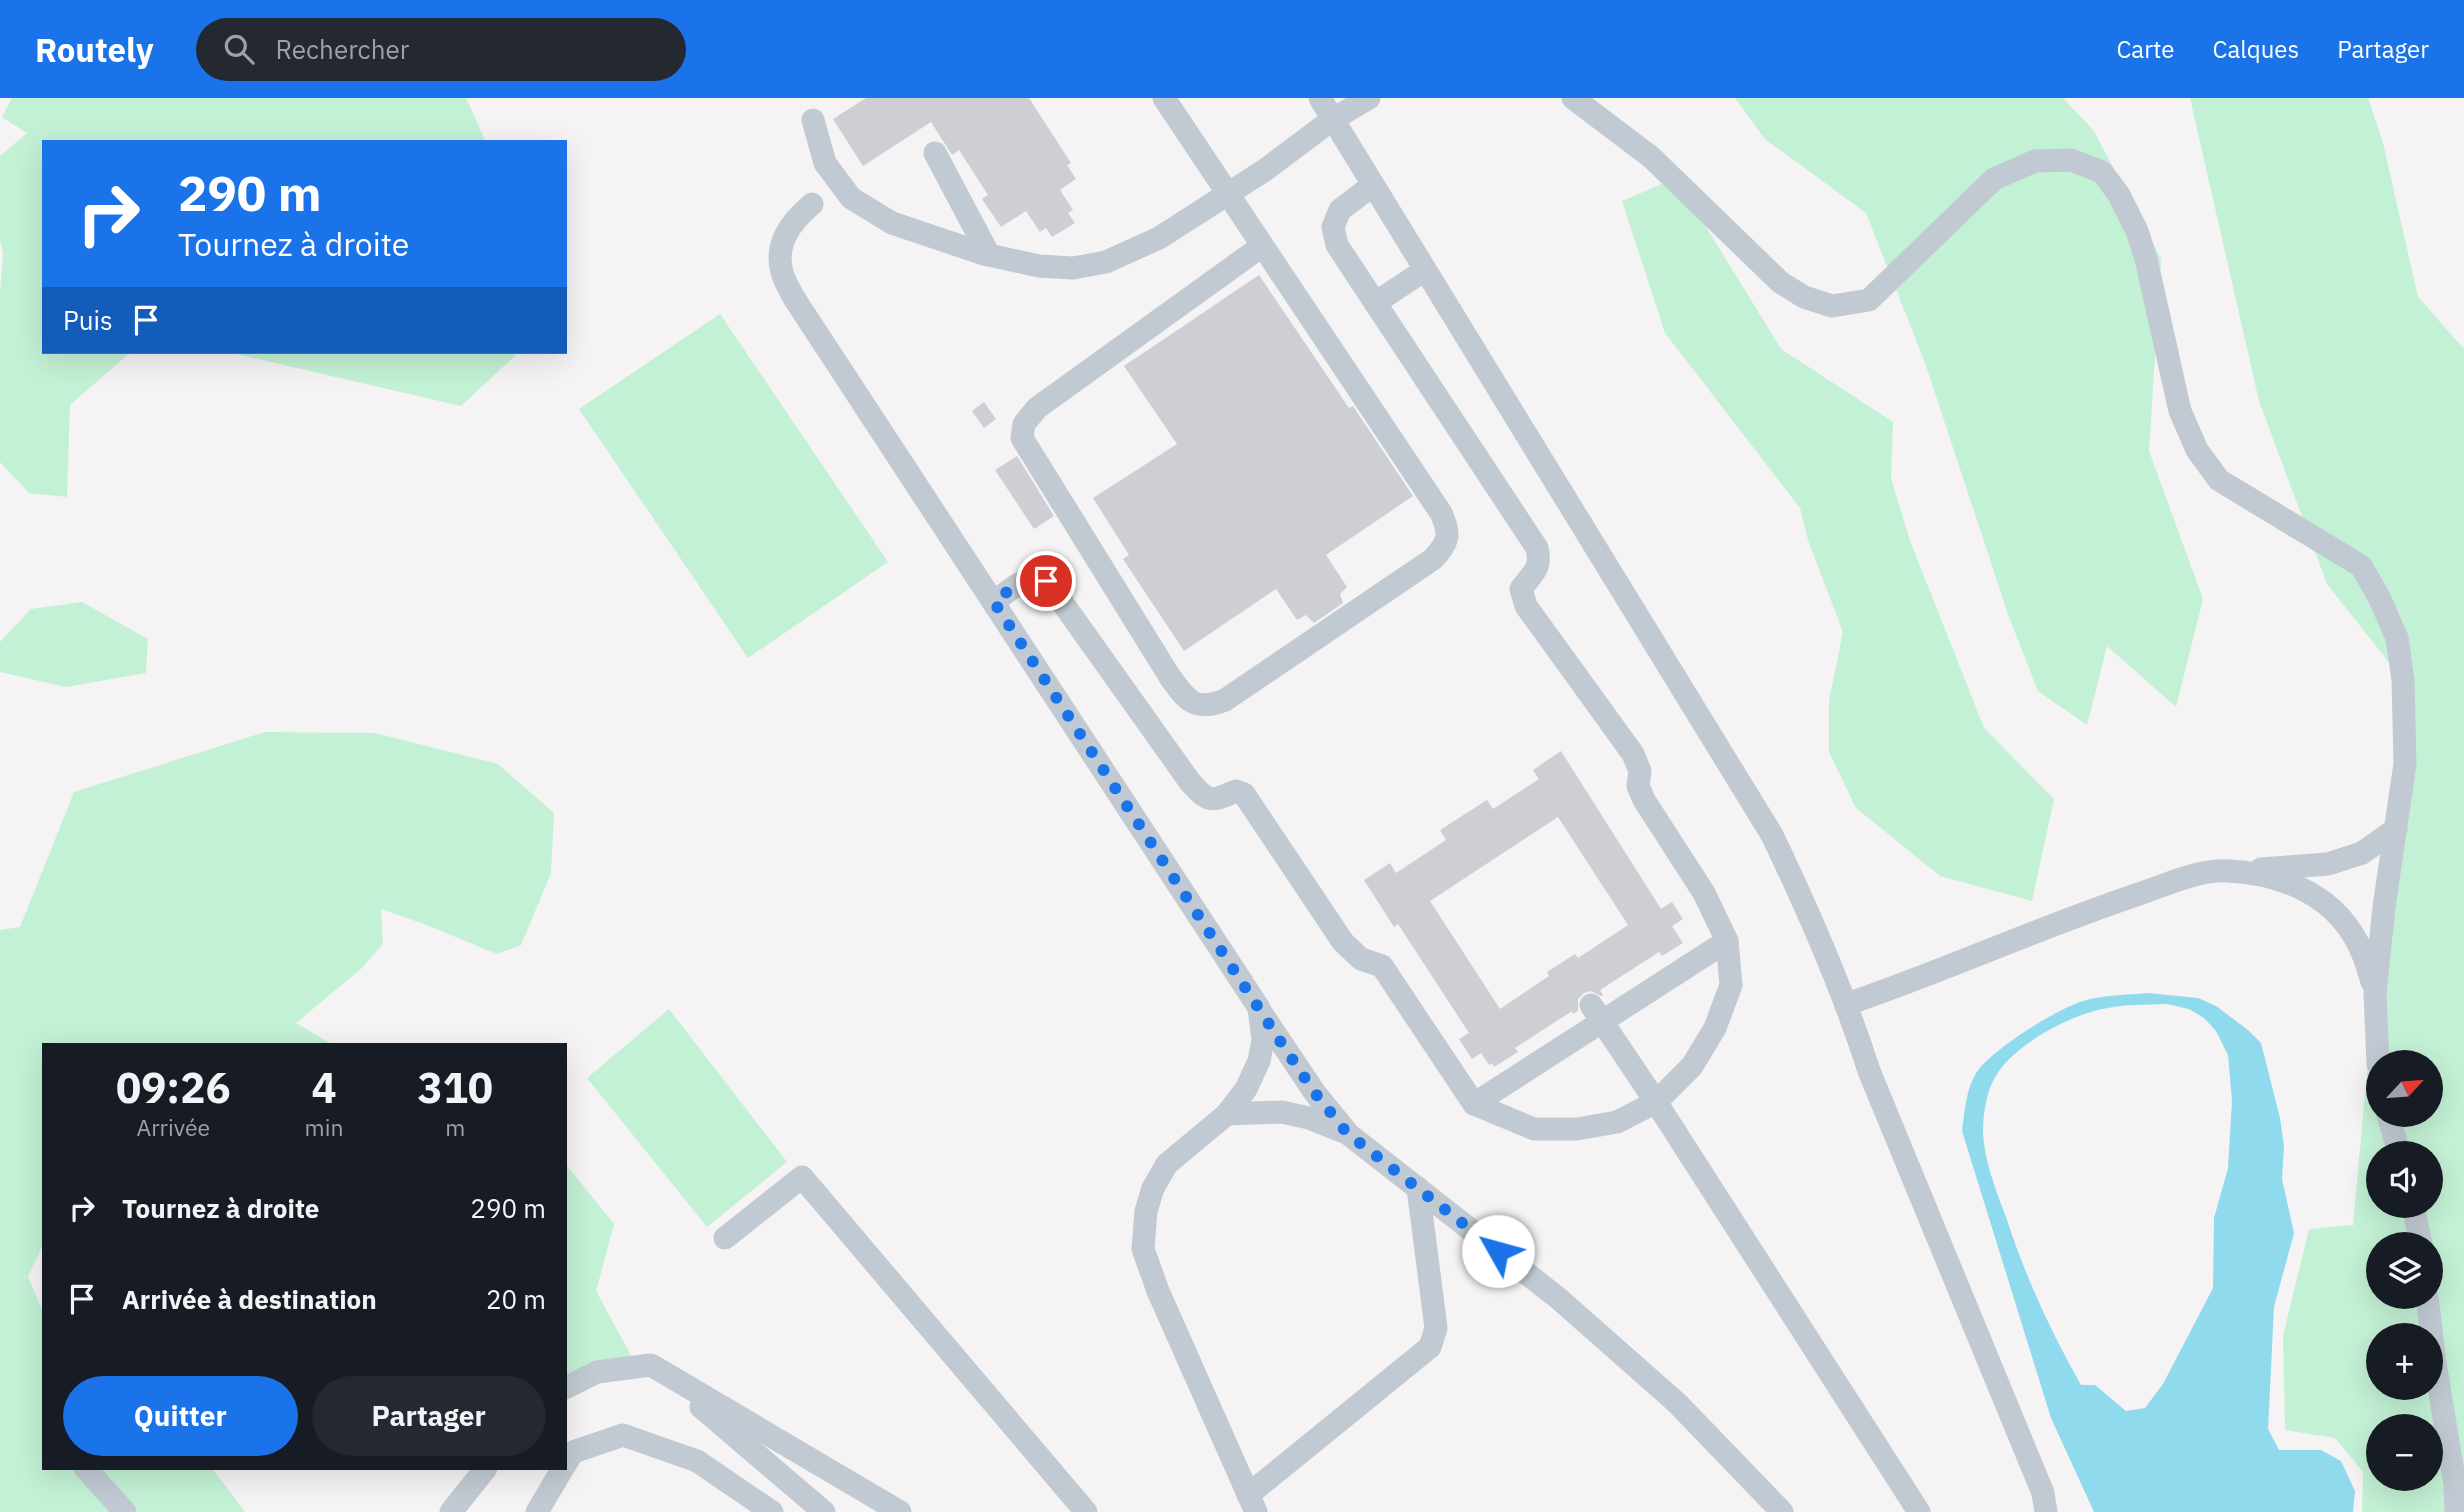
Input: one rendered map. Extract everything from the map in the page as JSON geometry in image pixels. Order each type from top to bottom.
[{"type":"lane","points":[[1164,98],[1441,513],[1447,527],[1447,543],[1433,559],[1225,700],[1212,705],[1199,705],[1186,699],[1170,677],[1022,438],[1024,424],[1037,408],[1262,246]]},
{"type":"lane","points":[[1320,98],[1772,835],[1847,1004],[1869,1071],[2043,1493],[2046,1512]]},
{"type":"lane","points":[[813,120],[825,163],[851,198],[892,223],[989,255],[1040,266],[1073,268],[1106,262],[1159,238],[1265,170],[1333,119],[1369,98]]},
{"type":"lane","points":[[1573,98],[1651,158],[1780,282],[1804,297],[1832,306],[1869,300],[1921,253],[1994,179],[2035,160],[2071,160],[2102,172],[2119,195],[2137,231],[2146,259],[2180,411],[2197,450],[2219,480],[2361,566],[2398,638],[2403,680],[2405,764],[2384,907],[2375,993],[2377,1050]]},
{"type":"lane","points":[[934,153],[989,255]]},
{"type":"lane","points":[[994,602],[1016,585],[1031,578],[1046,581],[1190,782],[1205,798],[1216,800],[1236,791],[1244,793],[1343,942],[1361,959],[1382,966],[1474,1104],[1534,1129],[1577,1129],[1617,1122],[1656,1102],[1692,1066],[1716,1028],[1731,985],[1727,941],[1704,893],[1644,800],[1638,786],[1640,771],[1633,754],[1526,607],[1521,589],[1540,561],[1536,548],[1337,245],[1333,227],[1340,210],[1373,185]]},
{"type":"lane","points":[[812,204],[794,220],[780,247],[782,272],[802,310],[1315,1093],[1347,1133],[1558,1298],[1667,1395],[1782,1512]]},
{"type":"lane","points":[[1375,303],[1425,270]]},
{"type":"lane","points":[[1847,1004],[1925,977],[2073,916],[2193,876],[2328,864],[2361,853],[2396,830]]},
{"type":"lane","points":[[2226,871],[2276,879],[2298,886],[2321,899],[2340,916],[2362,951],[2375,993]]},
{"type":"lane","points":[[1474,1104],[1597,1013],[1727,941]]},
{"type":"lane","points":[[1259,1008],[1263,1040],[1259,1061],[1246,1089],[1227,1114],[1167,1164],[1153,1188],[1146,1211],[1143,1249],[1158,1291],[1252,1503],[1430,1347],[1436,1328],[1418,1188]]},
{"type":"lane","points":[[1597,1013],[1919,1512]]},
{"type":"lane","points":[[1227,1114],[1282,1112],[1310,1118],[1347,1133]]},
{"type":"lane","points":[[725,1238],[802,1177],[1086,1512]]},
{"type":"lane","points":[[2428,1309],[2455,1483],[2456,1512]]},
{"type":"lane","points":[[651,1365],[824,1512]]},
{"type":"lane","points":[[567,1387],[597,1372],[651,1365],[900,1512]]},
{"type":"lane","points":[[567,1462],[573,1452],[623,1435],[697,1461],[772,1512]]},
{"type":"lane","points":[[87,1470],[125,1512]]},
{"type":"lane","points":[[451,1512],[484,1470]]},
{"type":"lane","points":[[537,1512],[562,1470]]},
{"type":"green space","points":[[12,98],[466,98],[485,140],[42,140],[42,354],[129,354],[70,405],[67,497],[29,493],[0,462],[0,293],[3,254],[0,240],[0,156],[27,133],[2,117]]},
{"type":"green space","points":[[1735,98],[2063,98],[2094,131],[2161,259],[2149,451],[2203,599],[2176,707],[2107,646],[2087,725],[2038,691],[2009,617],[1925,363],[1866,213],[1765,139]]},
{"type":"green space","points":[[2190,98],[2368,98],[2383,143],[2418,297],[2464,349],[2464,1512],[2362,1512],[2363,1472],[2335,1438],[2285,1430],[2283,1336],[2309,1229],[2353,1225],[2366,1083],[2366,1127],[2443,1127],[2443,1050],[2369,1050],[2403,680],[2327,584],[2259,401]]},
{"type":"green space","points":[[1676,178],[1781,349],[1893,422],[1891,478],[1910,541],[1984,728],[2054,799],[2032,901],[1940,876],[1856,808],[1829,752],[1829,701],[1843,632],[1808,540],[1800,508],[1665,333],[1622,201]]},
{"type":"green space","points":[[720,314],[888,562],[748,658],[579,409]]},
{"type":"green space","points":[[237,354],[517,354],[461,406]]},
{"type":"green space","points":[[82,602],[148,639],[146,673],[66,687],[0,672],[0,642],[31,609]]},
{"type":"green space","points":[[265,732],[375,733],[498,764],[554,813],[551,873],[521,945],[497,954],[381,909],[383,944],[362,968],[296,1023],[330,1043],[42,1043],[42,1246],[28,1277],[42,1309],[42,1470],[214,1470],[245,1512],[0,1512],[0,930],[20,927],[74,792]]},
{"type":"green space","points":[[669,1009],[787,1162],[707,1227],[587,1078]]},
{"type":"green space","points":[[567,1165],[614,1224],[596,1291],[635,1363],[567,1383]]},
{"type":"water","points":[[2148,993],[2198,998],[2216,1006],[2261,1043],[2280,1118],[2284,1146],[2282,1179],[2294,1233],[2274,1307],[2268,1429],[2279,1450],[2321,1450],[2341,1461],[2355,1491],[2353,1512],[2094,1512],[2051,1418],[1962,1131],[1967,1099],[1971,1083],[1979,1069],[2013,1040],[2043,1020],[2083,1001]],"holes":[[[2167,1004],[2189,1009],[2204,1018],[2216,1031],[2228,1055],[2232,1101],[2228,1168],[2214,1218],[2213,1288],[2163,1384],[2145,1408],[2126,1411],[2095,1385],[2081,1385],[2059,1345],[2022,1263],[1988,1166],[1983,1132],[1985,1108],[1991,1084],[2008,1060],[2033,1040],[2064,1022],[2094,1011],[2123,1006]]]},
{"type":"building","points":[[866,98],[1029,98],[1071,163],[1067,165],[1076,179],[1060,190],[1073,210],[1068,213],[1075,223],[1052,237],[1046,228],[1040,232],[1026,211],[1001,227],[982,199],[988,195],[959,150],[952,155],[931,122],[863,166],[833,119]]},
{"type":"building","points":[[1259,275],[1349,408],[1353,406],[1413,496],[1326,555],[1347,587],[1340,594],[1343,603],[1314,623],[1306,615],[1297,620],[1276,589],[1184,651],[1123,559],[1129,555],[1093,498],[1177,444],[1124,366]]},
{"type":"building","points":[[984,402],[996,419],[984,428],[972,411]]},
{"type":"building","points":[[1017,456],[1054,516],[1034,529],[995,470]]},
{"type":"building","points":[[1561,751],[1661,909],[1672,902],[1683,919],[1672,926],[1683,943],[1662,956],[1659,952],[1600,990],[1603,995],[1591,991],[1584,993],[1578,999],[1578,1011],[1573,1014],[1572,1011],[1515,1048],[1518,1052],[1494,1067],[1492,1063],[1489,1065],[1481,1053],[1472,1059],[1459,1039],[1469,1033],[1398,924],[1394,927],[1364,880],[1390,863],[1396,873],[1446,840],[1440,830],[1487,800],[1493,809],[1539,779],[1533,770]],"holes":[[[1558,817],[1628,925],[1578,958],[1575,954],[1547,972],[1549,976],[1500,1009],[1430,901]]]},
{"type":"route","points":[[1046,581],[1031,578],[1016,585],[994,602],[1315,1093],[1347,1133],[1498,1251]]}]
